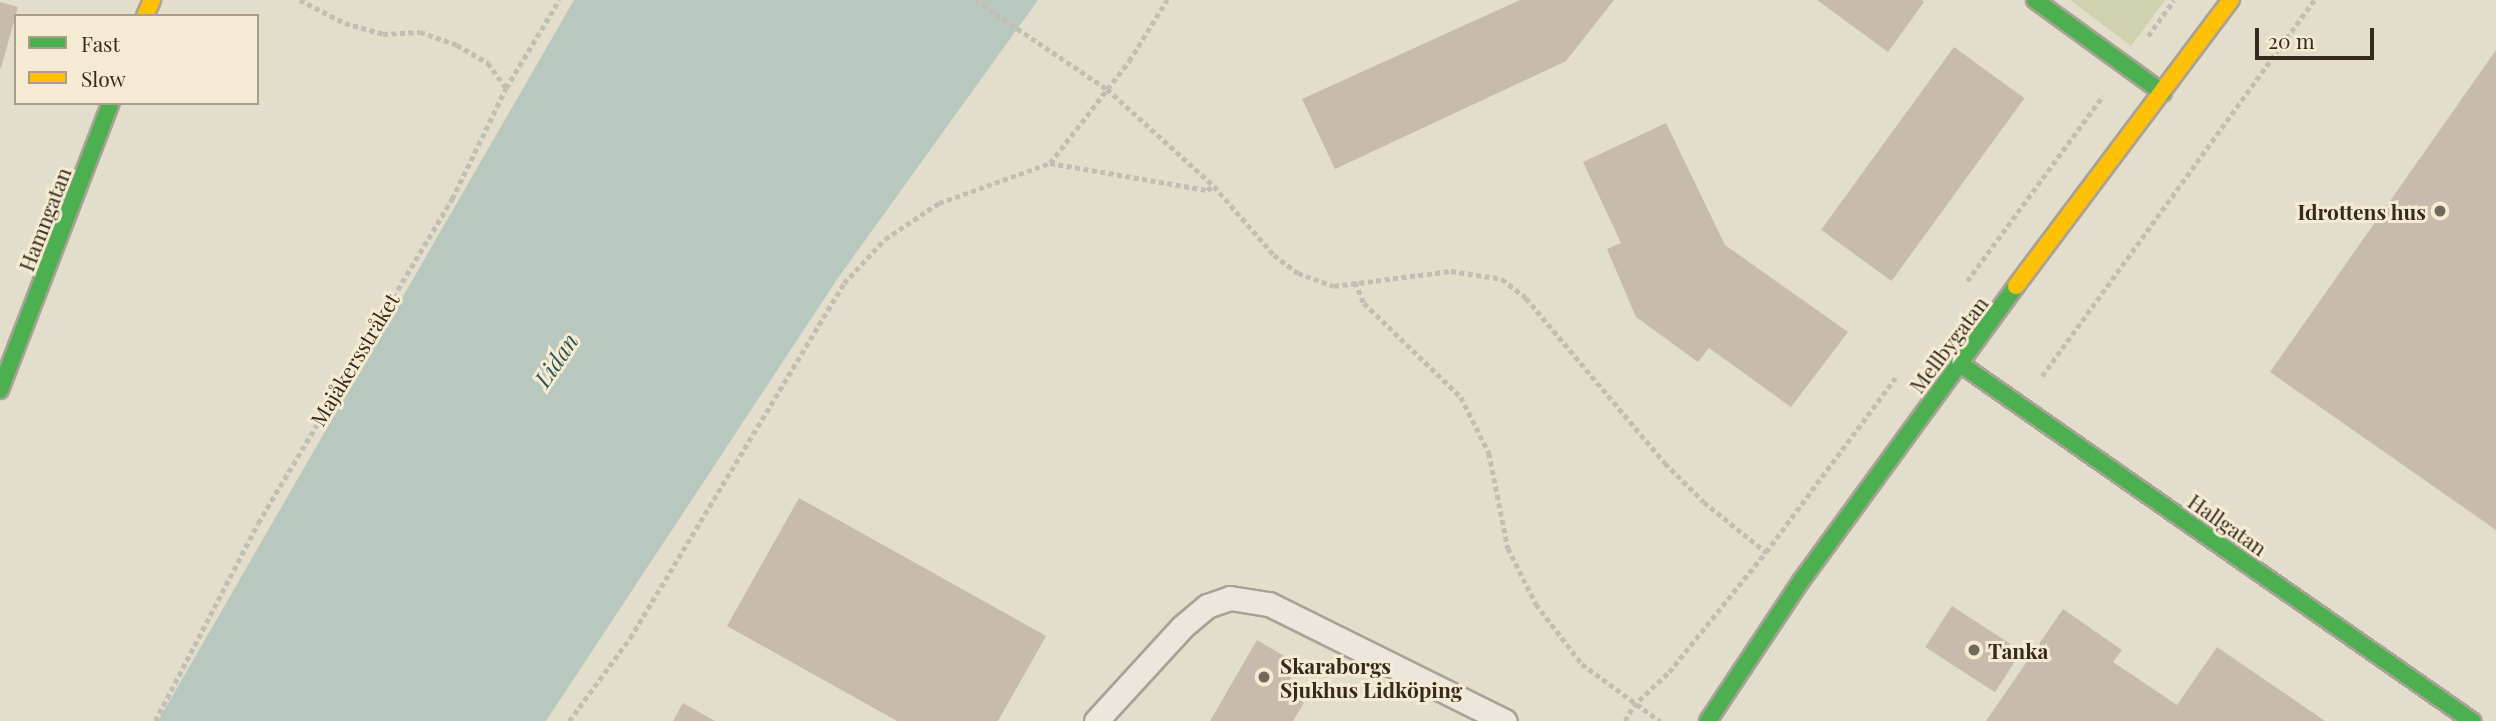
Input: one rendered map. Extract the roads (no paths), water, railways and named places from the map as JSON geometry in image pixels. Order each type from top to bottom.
[{"type":"street","points":[[2035,0],[2163,93]]},
{"type":"street","name":"Mellbygatan","points":[[1708,721],[1801,581],[1959,363],[2231,0]]},
{"type":"street","name":"Hamngatan","points":[[0,390],[110,105]]},
{"type":"street","name":"Hallgatan","points":[[1959,363],[2472,721]]},
{"type":"lane","points":[[1096,721],[1182,627],[1207,606],[1230,598],[1269,604],[1505,721]]},
{"type":"water","name":"Lidan","points":[[574,0],[1038,0],[838,278],[546,721],[158,721]]},
{"type":"place","name":"Idrottens hus","points":[[2440,211]]},
{"type":"place","name":"Tanka","points":[[1974,650]]},
{"type":"place","name":"Skaraborgs Sjukhus Lidköping","points":[[1264,677]]}]
